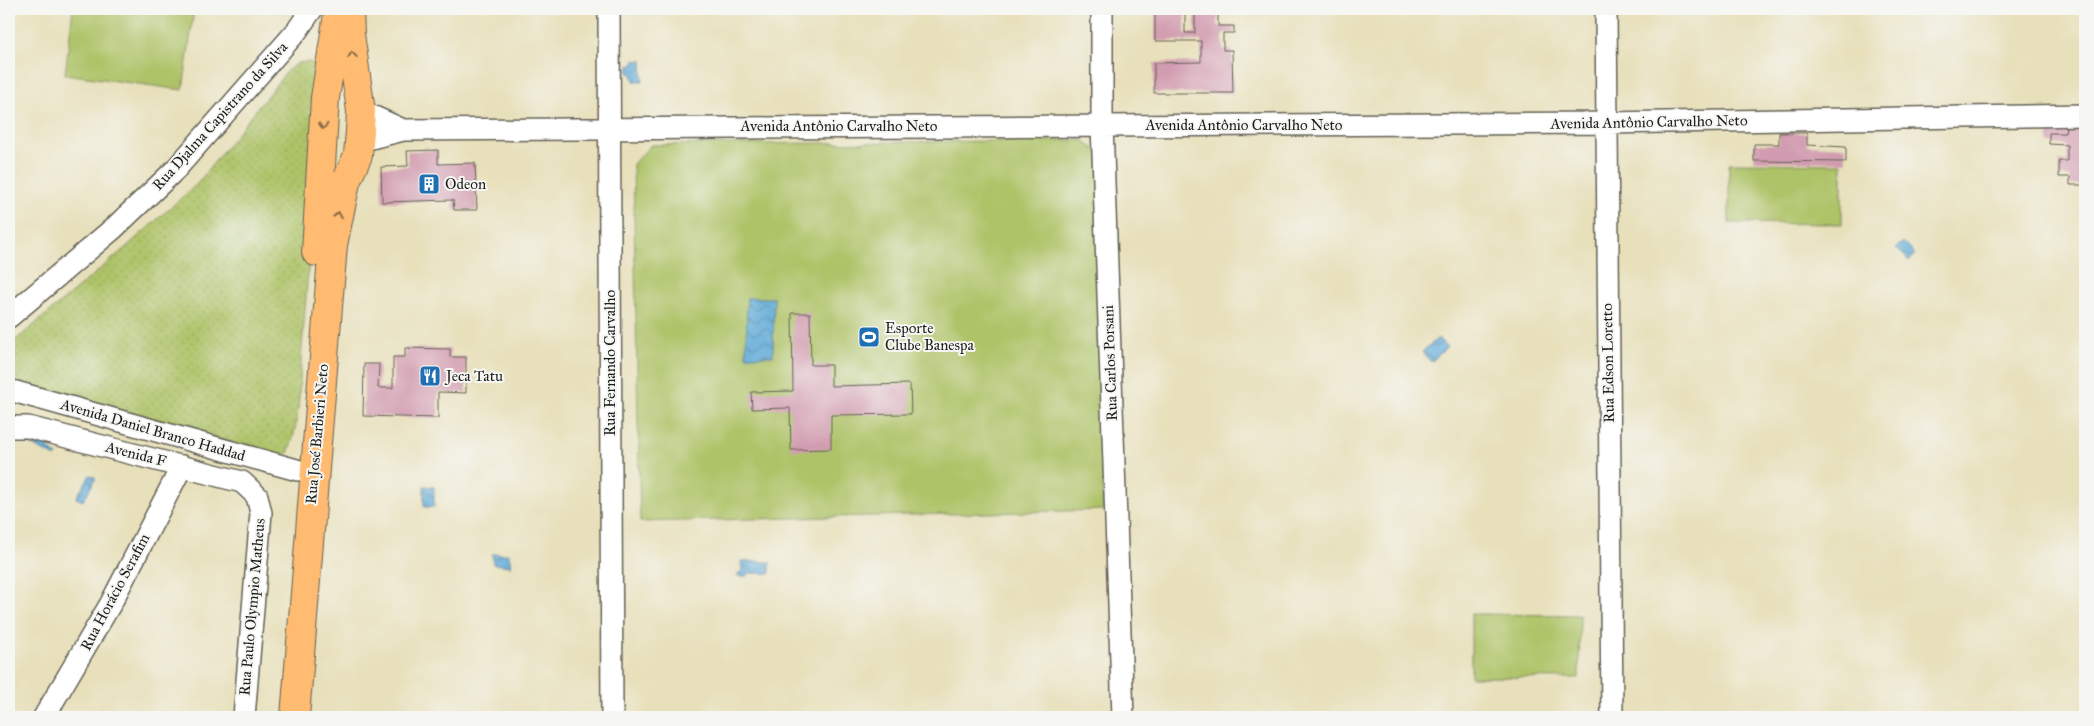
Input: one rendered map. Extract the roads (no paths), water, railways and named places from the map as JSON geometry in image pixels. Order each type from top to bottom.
[{"type":"main road","points":[[339,9],[325,98],[360,106]]},
{"type":"main road","points":[[322,154],[347,158],[359,148],[360,106],[350,34],[350,9]]},
{"type":"main road","name":"Rua José Barbieri Neto","points":[[279,717],[297,470],[318,236],[325,98]]},
{"type":"main road","name":"Rua José Barbieri Neto","points":[[295,717],[333,245],[346,182],[359,148]]},
{"type":"street","name":"Rua Djalma Capistrano da Silva","points":[[9,317],[114,228],[175,170],[296,32],[312,9]]},
{"type":"street","name":"Rua Fernando Carvalho","points":[[609,9],[612,717]]},
{"type":"street","name":"Rua Carlos Porsani","points":[[1102,9],[1102,125],[1123,717]]},
{"type":"street","name":"Rua Edson Loretto","points":[[1606,9],[1612,717]]},
{"type":"street","points":[[360,106],[403,130]]},
{"type":"street","name":"Avenida Antônio Carvalho Neto","points":[[403,130],[609,127],[1606,123],[2085,115]]},
{"type":"street","points":[[359,148],[403,130]]},
{"type":"street","name":"Avenida Daniel Branco Haddad","points":[[9,390],[297,470]]},
{"type":"street","name":"Avenida F","points":[[9,427],[28,426],[242,482],[257,496]]},
{"type":"street","name":"Rua Horácio Serafim","points":[[45,717],[111,603],[182,466]]},
{"type":"street","name":"Rua Paulo Olympio Matheus","points":[[244,717],[260,513],[257,496]]},
{"type":"water","points":[[642,60],[643,81],[634,81],[632,74],[628,73],[629,65],[632,66],[634,61]]},
{"type":"water","points":[[1903,242],[1915,254],[1909,261],[1896,248]]},
{"type":"water","points":[[747,298],[774,298],[773,356],[746,356]]},
{"type":"water","points":[[1438,338],[1447,347],[1431,362],[1422,352]]},
{"type":"water","points":[[32,435],[49,445],[48,449],[57,455],[56,457],[28,443]]},
{"type":"water","points":[[90,475],[96,478],[83,501],[76,498]]},
{"type":"water","points":[[424,486],[434,487],[434,507],[424,507]]},
{"type":"water","points":[[492,554],[509,554],[511,566],[493,564]]},
{"type":"water","points":[[741,561],[770,562],[770,574],[747,573],[747,576],[738,576],[738,573],[742,572]]},
{"type":"place","name":"Odeon","points":[[429,184]]},
{"type":"place","name":"Esporte Clube Banespa","points":[[869,337]]},
{"type":"place","name":"Jeca Tatu","points":[[430,376]]}]
